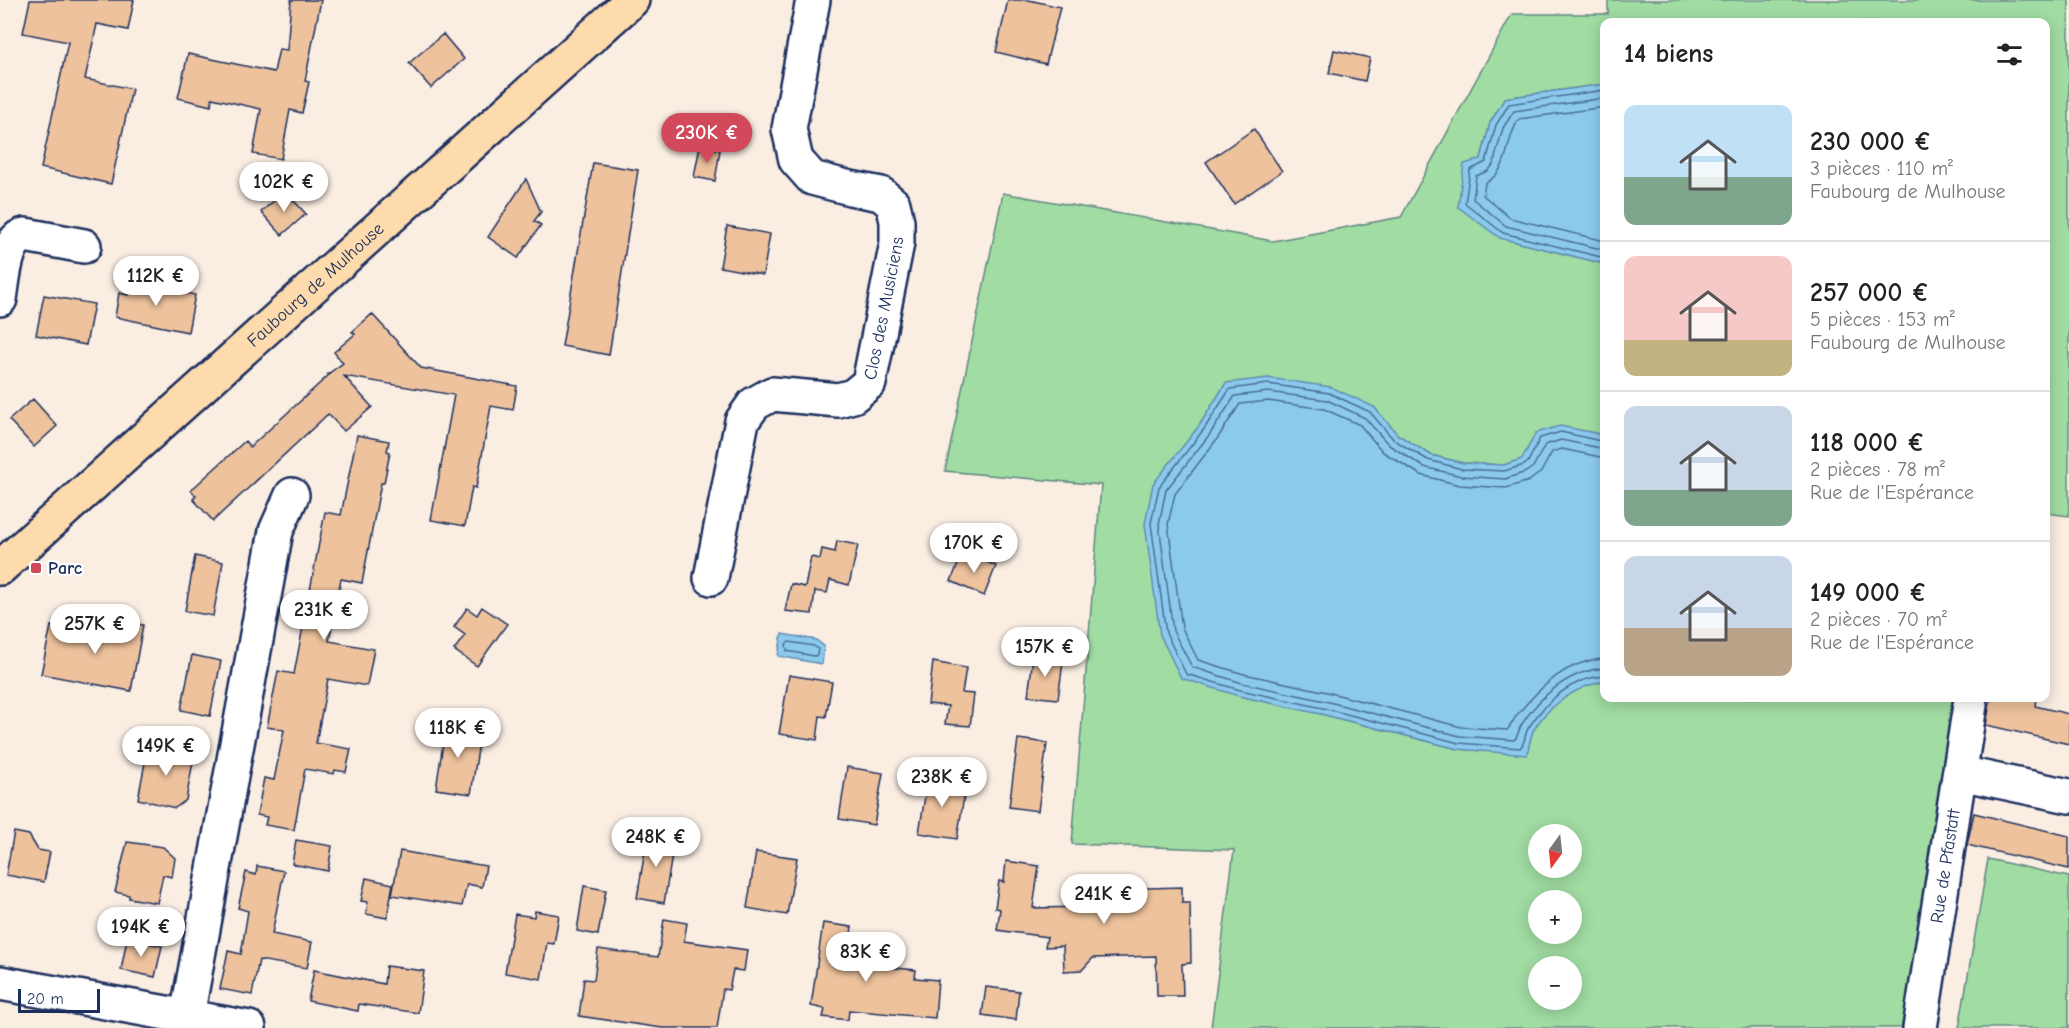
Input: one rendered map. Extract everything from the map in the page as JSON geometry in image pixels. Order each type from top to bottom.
[{"type":"main road","name":"Faubourg de Mulhouse","points":[[0,568],[632,0]]},
{"type":"street","name":"Clos des Musiciens","points":[[711,578],[742,421],[754,404],[772,394],[838,400],[853,396],[869,383],[897,243],[897,221],[893,204],[881,194],[812,178],[796,160],[789,129],[813,0]]},
{"type":"street","points":[[0,299],[8,259],[13,243],[18,237],[25,235],[84,246]]},
{"type":"street","points":[[189,1022],[276,531],[292,495]]},
{"type":"street","name":"Rue de Pfastatt","points":[[1925,1024],[1970,705]]},
{"type":"street","points":[[1960,773],[2069,796]]},
{"type":"street","points":[[0,983],[189,1022],[249,1028]]},
{"type":"green space","points":[[1608,0],[2069,0],[2069,516],[2050,514],[2050,18],[1600,18],[1600,85],[1505,98],[1490,123],[1481,159],[1500,238],[1600,263],[1600,435],[1595,433],[1536,433],[1522,459],[1504,465],[1463,463],[1431,455],[1398,435],[1374,407],[1226,383],[1199,426],[1239,696],[1458,749],[1527,754],[1533,731],[1554,705],[1584,687],[1600,682],[1600,702],[1959,702],[1903,1028],[1211,1028],[1234,850],[1072,844],[1101,485],[945,471],[1003,193],[1273,241],[1401,217],[1512,14],[1608,14]]},
{"type":"green space","points":[[1988,859],[2069,877],[2069,1028],[1959,1028]]},
{"type":"water","points":[[1600,85],[1600,263],[1500,238],[1458,207],[1464,164],[1481,159],[1490,123],[1505,98]]},
{"type":"water","points":[[1268,378],[1331,387],[1374,407],[1398,435],[1431,455],[1463,463],[1504,465],[1522,459],[1536,433],[1560,426],[1600,435],[1600,682],[1574,692],[1546,714],[1533,731],[1527,755],[1458,749],[1239,696],[1181,678],[1160,635],[1145,524],[1153,484],[1199,426],[1226,383]]},
{"type":"water","points":[[782,634],[816,640],[824,646],[822,664],[778,656]]},
{"type":"building","points":[[30,0],[134,0],[128,30],[97,24],[85,79],[132,89],[111,184],[41,168],[68,42],[23,33]]},
{"type":"building","points":[[291,0],[321,0],[305,81],[309,82],[302,113],[290,110],[281,159],[253,154],[261,109],[212,98],[211,106],[178,98],[188,54],[274,72],[279,49],[287,50]]},
{"type":"building","points":[[1008,0],[1029,0],[1060,7],[1046,64],[996,52]]},
{"type":"building","points":[[443,34],[464,59],[431,88],[409,63]]},
{"type":"building","points":[[1334,50],[1370,58],[1365,81],[1329,73]]},
{"type":"building","points":[[1254,129],[1282,171],[1234,204],[1206,162]]},
{"type":"building","points":[[700,146],[720,150],[715,181],[694,177]]},
{"type":"building","points":[[593,163],[638,170],[609,355],[562,346]]},
{"type":"building","points":[[526,179],[541,212],[534,221],[541,225],[518,258],[488,237]]},
{"type":"building","points":[[285,191],[306,214],[282,235],[261,212]]},
{"type":"building","points":[[727,226],[770,234],[763,275],[720,267]]},
{"type":"building","points":[[131,282],[195,295],[188,332],[115,317],[119,293],[128,295]]},
{"type":"building","points":[[44,295],[94,304],[86,345],[36,335]]},
{"type":"building","points":[[372,314],[421,368],[517,386],[513,410],[491,406],[476,488],[472,487],[465,526],[431,520],[454,395],[344,376],[372,407],[344,431],[328,414],[213,521],[193,499],[196,496],[191,490],[245,441],[250,447],[330,374],[328,374],[343,363],[334,352],[355,334],[352,332]]},
{"type":"building","points":[[33,399],[57,426],[34,447],[9,420]]},
{"type":"building","points":[[357,435],[389,441],[387,451],[390,452],[384,483],[381,483],[362,583],[341,579],[329,641],[374,649],[367,686],[328,679],[316,743],[351,749],[346,772],[335,770],[334,774],[305,769],[294,830],[265,825],[267,817],[257,815],[264,778],[274,780],[284,730],[267,727],[278,671],[294,674],[325,512],[341,515]]},
{"type":"building","points":[[837,541],[858,545],[849,585],[830,580],[827,593],[815,591],[812,614],[785,611],[791,584],[805,587],[811,557],[820,559],[822,549],[835,552]]},
{"type":"building","points":[[963,552],[996,566],[984,596],[951,581]]},
{"type":"building","points":[[195,556],[223,562],[213,616],[185,611]]},
{"type":"building","points":[[482,607],[507,624],[477,666],[454,650],[465,635],[454,627],[467,608],[477,615]]},
{"type":"building","points":[[111,618],[143,625],[131,691],[41,674],[51,626],[107,637]]},
{"type":"building","points":[[192,655],[221,661],[210,716],[181,710]]},
{"type":"building","points":[[1033,657],[1063,662],[1058,699],[1028,696]]},
{"type":"building","points":[[933,662],[966,668],[962,693],[974,694],[970,726],[945,724],[948,706],[928,704]]},
{"type":"building","points":[[789,675],[832,682],[826,717],[820,716],[817,740],[779,734]]},
{"type":"building","points":[[1990,702],[2036,702],[2035,706],[2069,714],[2069,744],[1986,725]]},
{"type":"building","points":[[446,724],[481,730],[471,794],[436,789]]},
{"type":"building","points":[[1018,739],[1047,743],[1038,811],[1009,807]]},
{"type":"building","points":[[148,747],[181,751],[193,762],[186,800],[175,808],[138,799]]},
{"type":"building","points":[[847,767],[883,773],[874,825],[839,819]]},
{"type":"building","points":[[928,778],[966,784],[957,839],[919,833]]},
{"type":"building","points":[[1974,813],[2069,836],[2069,869],[1967,845]]},
{"type":"building","points":[[14,832],[29,835],[38,850],[50,852],[44,882],[6,875]]},
{"type":"building","points":[[648,833],[675,837],[664,903],[637,898]]},
{"type":"building","points":[[296,840],[332,846],[328,871],[292,864]]},
{"type":"building","points":[[127,842],[163,847],[175,858],[172,877],[163,875],[157,903],[129,898],[129,895],[115,892]]},
{"type":"building","points":[[400,851],[486,866],[482,887],[467,884],[462,906],[392,895]]},
{"type":"building","points":[[756,852],[797,858],[787,915],[747,908]]},
{"type":"building","points":[[1006,861],[1039,866],[1033,908],[1089,907],[1089,886],[1114,885],[1114,889],[1182,887],[1182,903],[1190,903],[1191,963],[1182,964],[1183,996],[1157,996],[1156,956],[1093,958],[1082,970],[1064,971],[1063,946],[1045,947],[1047,937],[997,930],[1000,909],[995,908],[999,881],[1004,882]]},
{"type":"building","points":[[257,866],[284,871],[272,934],[312,942],[307,968],[259,960],[252,995],[220,989],[228,951],[241,954],[248,911],[238,908],[246,872],[256,875]]},
{"type":"building","points":[[366,878],[393,884],[387,918],[366,914],[368,902],[361,901]]},
{"type":"building","points":[[584,886],[606,890],[598,935],[577,931]]},
{"type":"building","points":[[535,911],[559,915],[554,944],[547,943],[541,979],[505,973],[515,914],[534,917]]},
{"type":"building","points":[[664,919],[687,923],[684,941],[747,950],[744,971],[733,970],[729,990],[723,989],[717,1028],[662,1028],[579,1016],[584,979],[594,980],[598,949],[658,957]]},
{"type":"building","points":[[823,923],[852,927],[847,961],[916,970],[915,978],[938,980],[935,1018],[849,1010],[848,1020],[823,1017],[825,1009],[811,1006]]},
{"type":"building","points":[[127,939],[162,946],[155,977],[121,970]]},
{"type":"building","points":[[386,966],[424,971],[418,1013],[359,1004],[358,1011],[308,1001],[314,970],[384,984]]},
{"type":"building","points":[[986,987],[1019,991],[1016,1020],[982,1015]]},
{"type":"place","name":"Parc","points":[[36,568]]}]
